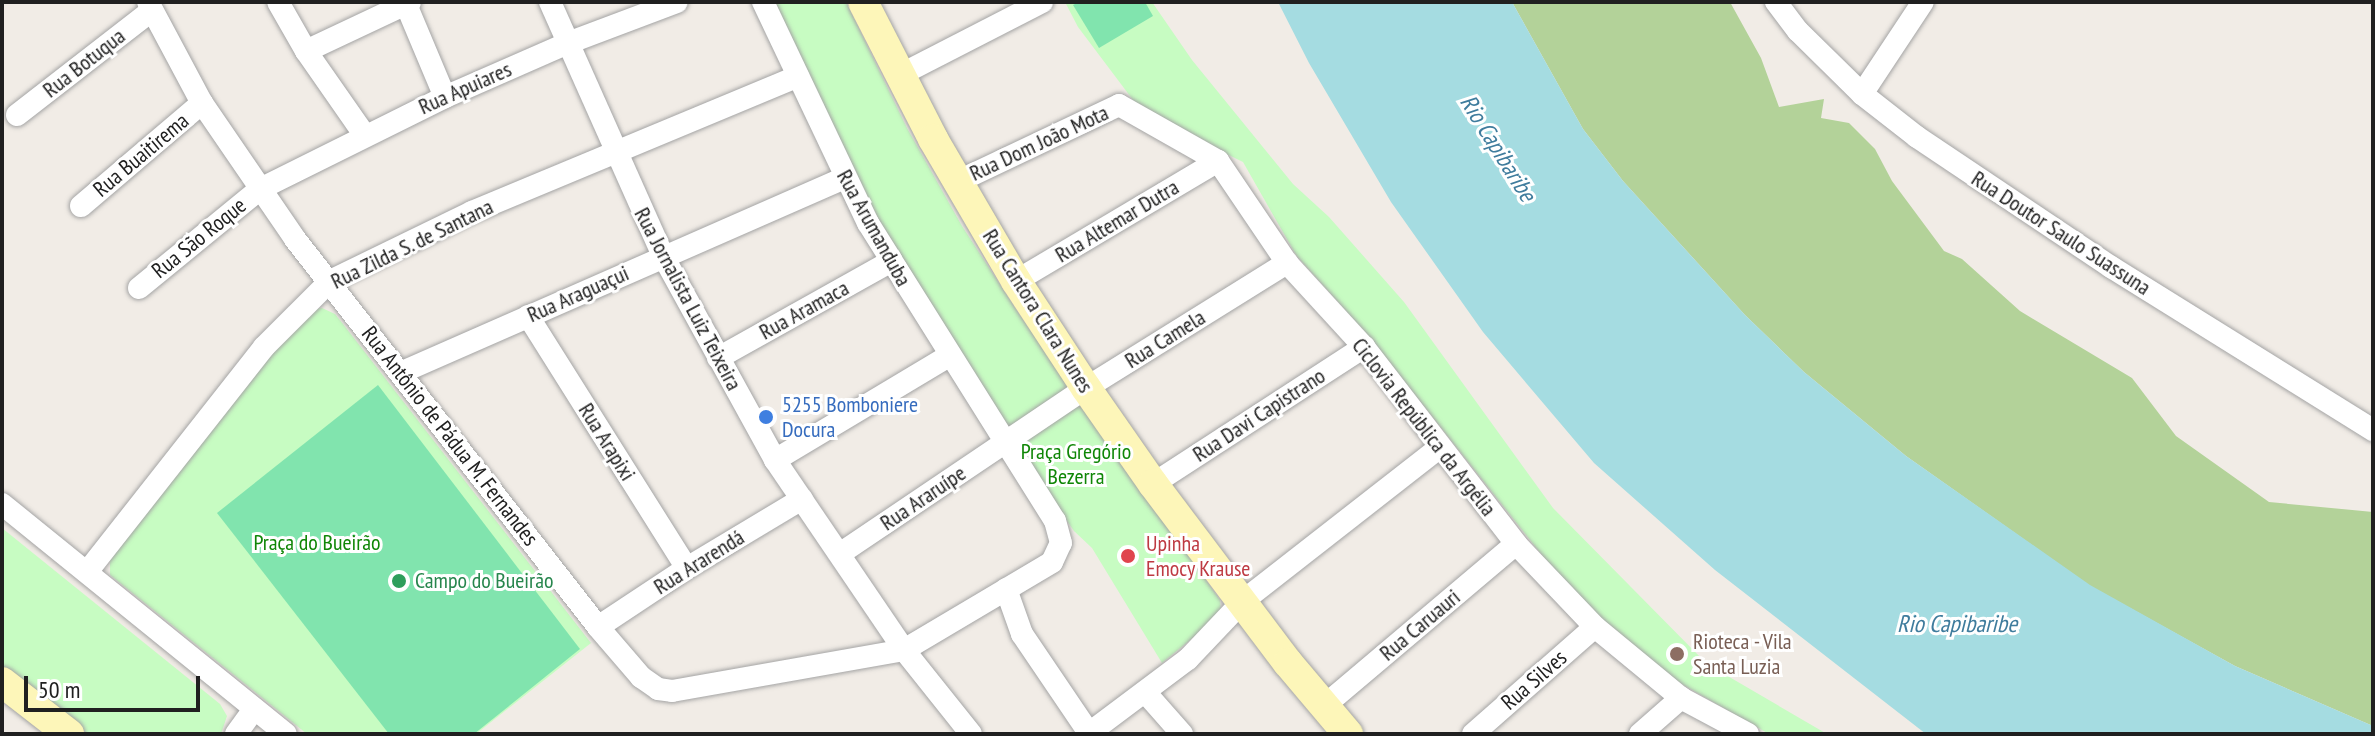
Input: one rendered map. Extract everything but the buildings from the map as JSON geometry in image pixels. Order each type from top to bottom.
[{"type":"street","points":[[278,2],[306,51],[364,134]]},
{"type":"street","name":"Rua Jornalista Luiz Teixeira","points":[[550,2],[614,152],[663,256],[775,460],[904,650],[971,734]]},
{"type":"street","name":"Rua Apuiares","points":[[260,189],[364,134],[445,97],[568,43],[677,2]]},
{"type":"street","name":"Rua Arumanduba","points":[[763,2],[844,178],[890,262],[1055,521],[1061,543],[1052,562],[1006,589]]},
{"type":"street","name":"Rua Cantora Clara Nunes","points":[[863,2],[898,76],[1016,281],[1086,388],[1153,484],[1348,734]]},
{"type":"street","points":[[898,76],[1042,2]]},
{"type":"street","name":"Rua Doutor Saulo Suassuna","points":[[1776,2],[1798,31],[1862,94],[2007,199],[2373,430]]},
{"type":"street","points":[[1862,94],[1923,2]]},
{"type":"street","points":[[306,51],[407,3],[445,97]]},
{"type":"street","name":"Rua Antônio de Pádua M. Fernandes","points":[[149,6],[202,103],[260,189],[598,627],[641,677],[658,689],[696,690],[904,650],[1006,589]]},
{"type":"street","name":"Rua Botuqua","points":[[17,115],[149,6]]},
{"type":"street","name":"Rua Zilda S. de Santana","points":[[87,572],[264,347],[330,281],[472,212],[798,76]]},
{"type":"street","name":"Rua Buaitirema","points":[[81,206],[202,103]]},
{"type":"street","name":"Rua Dom João Mota","points":[[959,181],[1119,105]]},
{"type":"street","name":"Ciclovia República da Argélia","points":[[1119,105],[1218,161],[1287,263],[1364,347],[1516,544],[1595,627],[1681,698],[1748,734]]},
{"type":"street","name":"Rua Altemar Dutra","points":[[1016,281],[1218,161]]},
{"type":"street","name":"Rua Araguaçui","points":[[400,373],[844,178]]},
{"type":"street","name":"Rua São Roque","points":[[139,288],[260,189]]},
{"type":"street","name":"Rua Aramaca","points":[[718,358],[890,262]]},
{"type":"street","name":"Rua Camela","points":[[1004,442],[1287,263]]},
{"type":"street","name":"Rua Arapixi","points":[[528,316],[687,568]]},
{"type":"street","name":"Rua Davi Capistrano","points":[[1153,484],[1364,347]]},
{"type":"street","points":[[775,460],[949,356]]},
{"type":"street","name":"Rua Araruípe","points":[[841,553],[1004,442]]},
{"type":"street","points":[[1006,589],[1022,634],[1088,734],[1188,659],[1243,601],[1440,447]]},
{"type":"street","name":"Rua Ararendá","points":[[598,627],[687,568],[802,499]]},
{"type":"street","points":[[2,504],[286,734]]},
{"type":"street","name":"Rua Caruauri","points":[[1324,706],[1516,544]]},
{"type":"street","name":"Rua Silves","points":[[1473,734],[1595,627]]},
{"type":"street","points":[[4,689],[69,734]]},
{"type":"street","points":[[1145,692],[1182,734]]},
{"type":"street","points":[[1640,734],[1681,698]]},
{"type":"street","points":[[236,734],[254,709]]},
{"type":"green space","name":"Praça Gregório Bezerra","points":[[770,2],[846,2],[907,128],[962,226],[1019,314],[1220,600],[1221,611],[1216,619],[1162,663],[1092,548],[1074,531],[1048,494],[905,273]]},
{"type":"green space","points":[[1065,2],[1152,2],[1192,60],[1293,184],[1329,217],[1404,302],[1553,508],[1707,664],[1827,734],[1769,734],[1633,656],[1583,607],[1370,338],[1296,255],[1243,162],[1165,124],[1136,104],[1078,27]]},
{"type":"green space","points":[[1079,2],[1145,2],[1153,16],[1099,48],[1073,5]]},
{"type":"green space","points":[[1512,2],[1730,2],[1761,58],[1779,107],[1824,99],[1821,118],[1849,123],[1875,149],[1892,181],[1944,251],[1962,259],[2020,311],[2132,378],[2176,436],[2269,502],[2373,512],[2373,726],[2235,666],[2090,586],[1906,456],[1804,372],[1745,315],[1623,181],[1583,129]]},
{"type":"green space","name":"Praça do Bueirão","points":[[322,308],[335,314],[591,643],[476,734],[307,734],[110,575],[110,558],[259,366],[315,309]]},
{"type":"green space","name":"Campo do Bueirão","points":[[378,385],[580,649],[474,734],[389,734],[217,513]]},
{"type":"green space","points":[[2,528],[220,704],[227,716],[221,734],[88,734],[2,666]]},
{"type":"water","name":"Rio Capibaribe","points":[[1278,2],[1512,2],[1583,129],[1623,181],[1745,315],[1804,372],[1906,456],[2090,585],[2235,666],[2373,726],[2373,734],[1926,734],[1715,570],[1594,463],[1483,332],[1391,202],[1309,63]]},
{"type":"place","name":"5255 Bomboniere Docura","points":[[766,417]]},
{"type":"place","name":"Upinha Emocy Krause","points":[[1128,556]]},
{"type":"place","name":"Campo do Bueirão","points":[[399,581]]},
{"type":"place","name":"Rioteca - Vila Santa Luzia","points":[[1677,654]]}]
